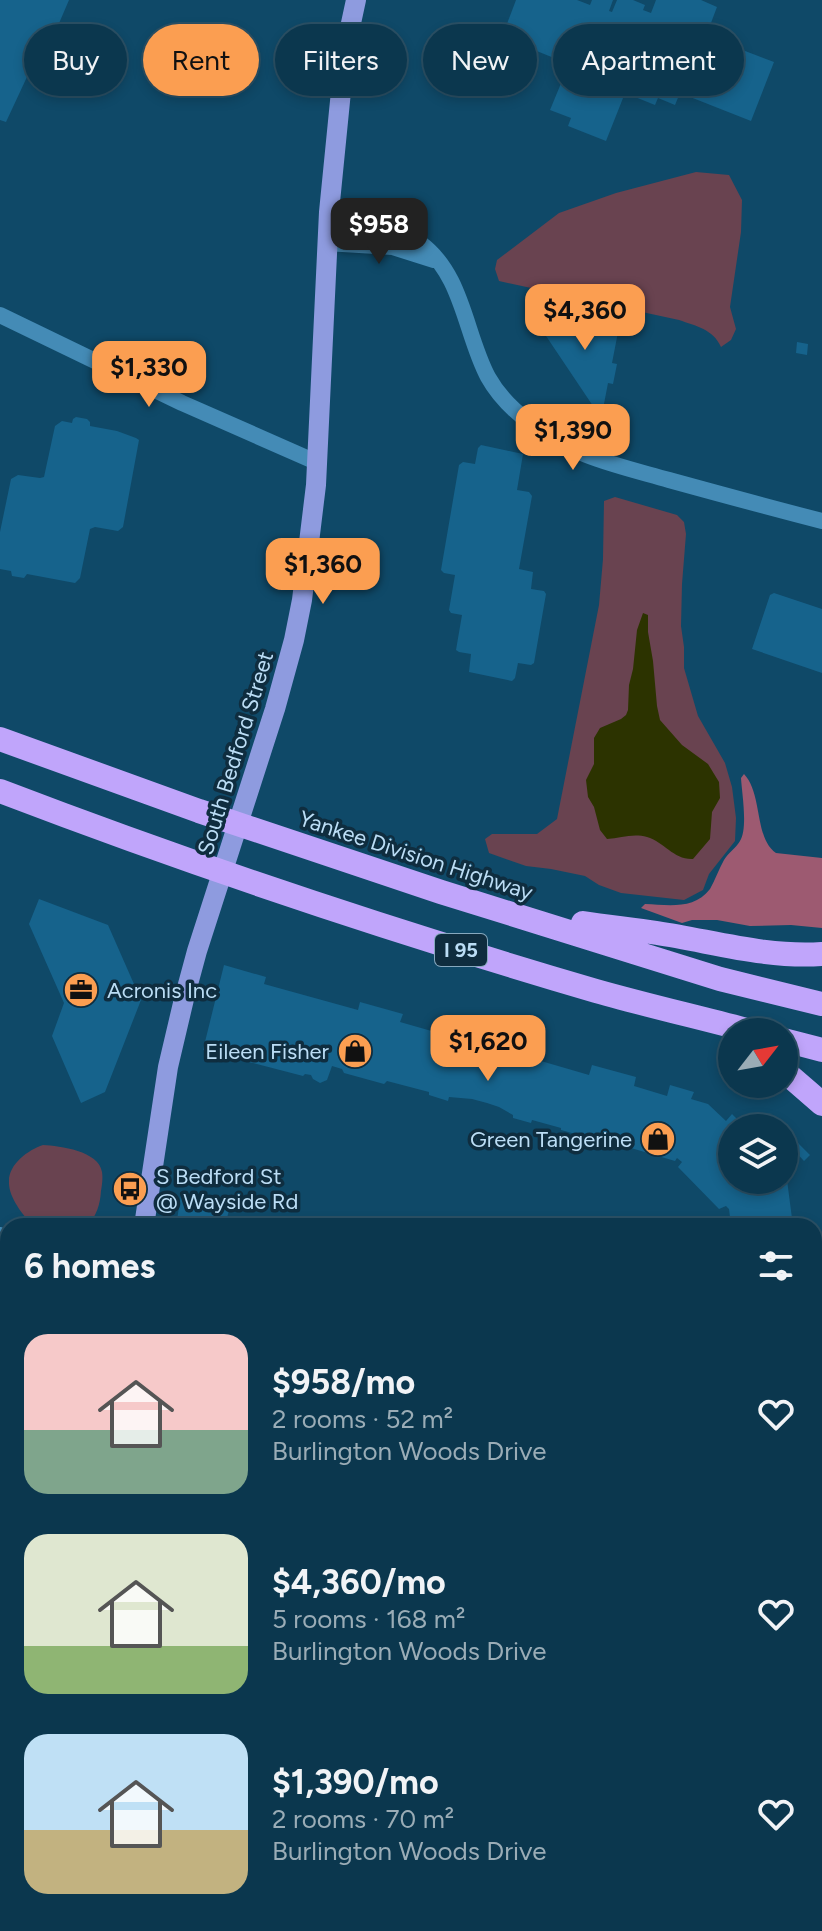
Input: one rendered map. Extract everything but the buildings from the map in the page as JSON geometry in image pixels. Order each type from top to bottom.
[{"type":"highway","name":"Yankee Division Highway","points":[[0,739],[283,840],[720,979],[822,1004]]},
{"type":"highway","name":"I 95","points":[[0,791],[186,860],[367,921],[599,992],[718,1023]]},
{"type":"highway","points":[[484,904],[563,920],[742,948],[792,955],[822,954]]},
{"type":"highway","points":[[654,1006],[718,1037]]},
{"type":"highway","points":[[798,1044],[822,1050]]},
{"type":"highway","points":[[798,1083],[822,1104]]},
{"type":"main road","name":"South Bedford Street","points":[[145,1218],[168,1067],[184,999],[275,709],[294,640],[307,569],[315,497],[326,243],[345,51],[356,0]]},
{"type":"street","points":[[329,212],[403,233],[423,244],[452,283],[493,385],[517,412],[566,448],[822,521]]},
{"type":"street","points":[[326,243],[393,247],[433,259],[442,266]]},
{"type":"street","points":[[0,315],[182,403],[316,462]]},
{"type":"shaded area","points":[[696,172],[729,175],[742,200],[741,232],[730,307],[736,329],[731,340],[721,347],[709,332],[679,320],[499,281],[495,269],[497,260],[559,213],[616,193]]},
{"type":"shaded area","points":[[615,497],[677,515],[684,522],[681,626],[684,668],[698,716],[725,763],[732,787],[735,841],[709,874],[703,890],[684,900],[621,893],[585,876],[526,866],[489,853],[485,839],[492,834],[537,834],[557,819],[599,605],[604,501]]},
{"type":"shaded area","points":[[643,613],[648,615],[660,720],[682,745],[708,764],[719,782],[720,798],[712,812],[710,839],[693,859],[680,857],[647,837],[607,839],[600,830],[588,797],[586,780],[594,764],[594,738],[600,728],[621,719],[628,710],[637,630]]},
{"type":"shaded area","points":[[744,774],[754,793],[761,827],[769,846],[776,853],[822,858],[822,928],[750,926],[717,920],[682,923],[641,908],[645,904],[688,903],[704,896],[710,889],[724,860],[742,835],[741,778]]},
{"type":"shaded area","points":[[43,1145],[59,1147],[94,1159],[102,1177],[100,1201],[93,1218],[27,1218],[14,1199],[9,1181],[16,1163],[31,1150]]},
{"type":"place","name":"Acronis Inc","points":[[81,990]]},
{"type":"place","name":"Eileen Fisher","points":[[355,1051]]},
{"type":"place","name":"Green Tangerine","points":[[658,1139]]},
{"type":"place","name":"S Bedford St @ Wayside Rd","points":[[130,1189]]}]
